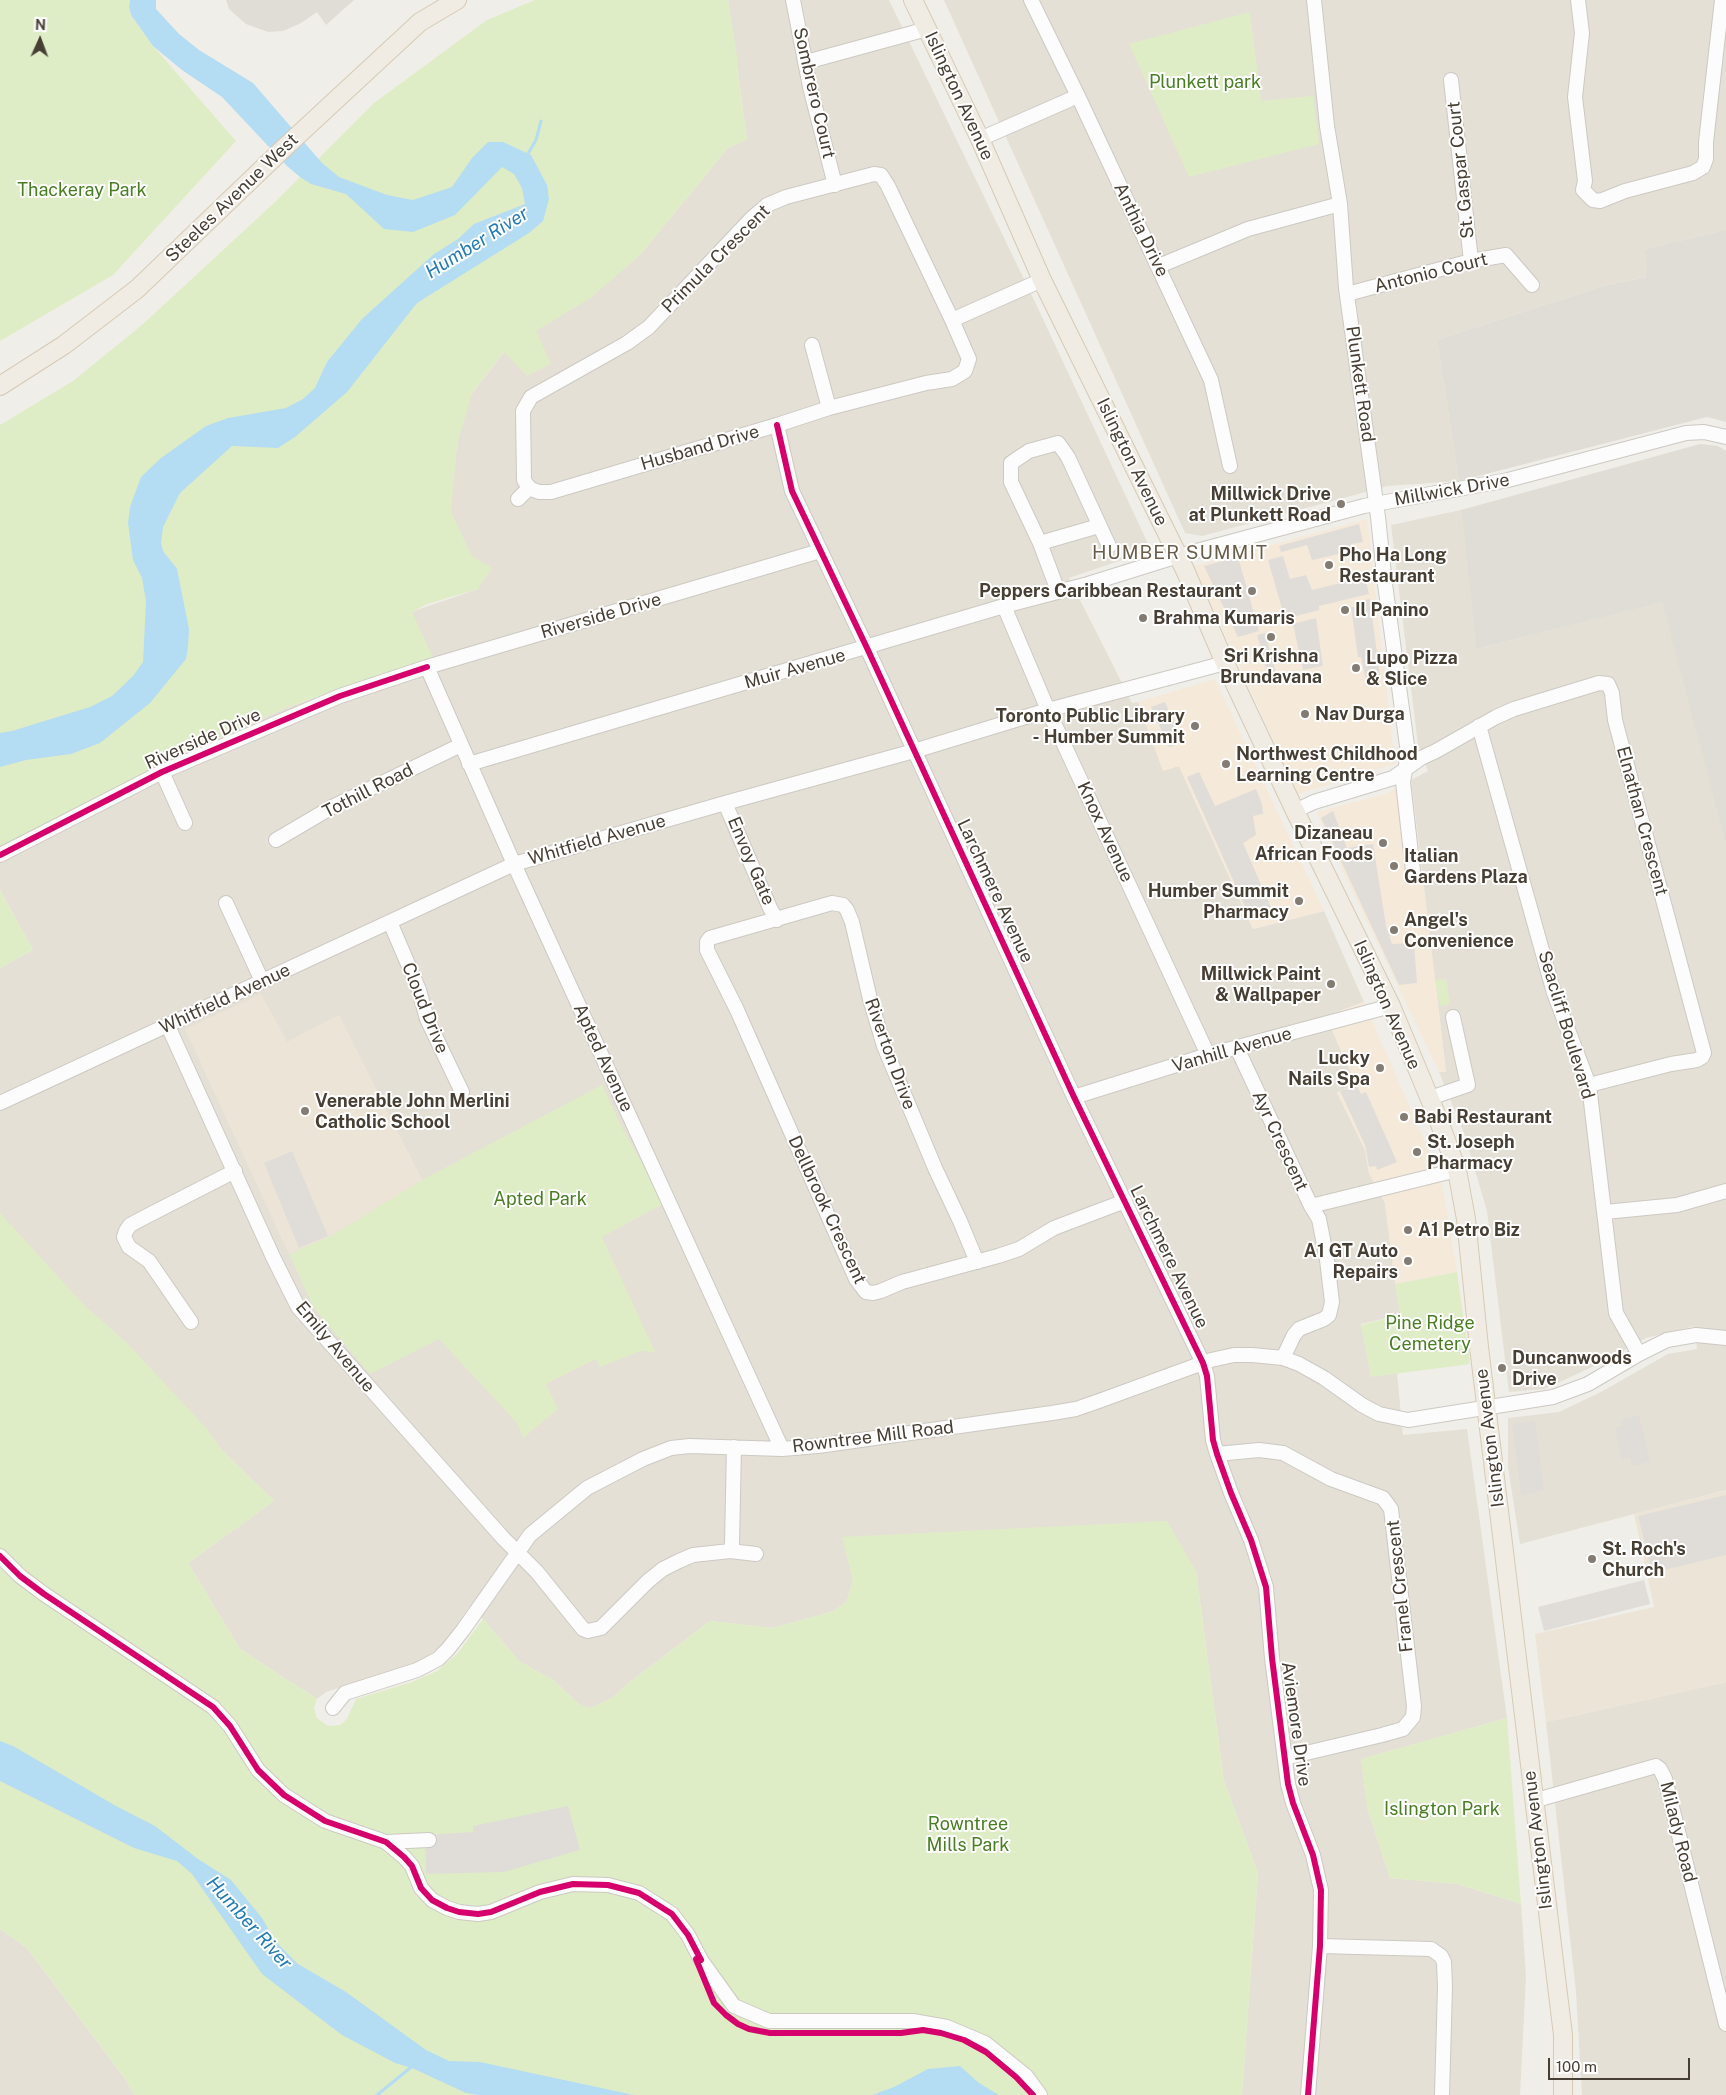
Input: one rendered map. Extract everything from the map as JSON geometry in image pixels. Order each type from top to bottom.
[{"type":"main road","name":"Steeles Avenue West","points":[[0,386],[64,345],[137,289],[420,22],[457,0]]},
{"type":"main road","name":"Islington Avenue","points":[[913,0],[980,139],[1042,280],[1178,556],[1225,663],[1295,811],[1391,1006],[1430,1098],[1457,1170],[1466,1219],[1471,1281],[1563,2035],[1563,2095]]},
{"type":"street","name":"Sombrero Court","points":[[793,0],[835,185]]},
{"type":"street","name":"Anthia Drive","points":[[1031,0],[1159,266],[1211,380],[1230,466]]},
{"type":"street","name":"Plunkett Road","points":[[1317,0],[1327,126],[1340,204],[1347,294],[1408,753],[1407,768],[1403,782],[1413,871]]},
{"type":"street","points":[[1578,0],[1582,33],[1576,97],[1585,181],[1583,190],[1593,200],[1600,201],[1625,190],[1693,173],[1703,167],[1706,159],[1706,142],[1722,0]]},
{"type":"street","points":[[806,62],[927,29]]},
{"type":"street","name":"St. Gaspar Court","points":[[1451,80],[1471,261]]},
{"type":"street","points":[[980,139],[1078,96]]},
{"type":"street","name":"Primula Crescent","points":[[528,486],[524,475],[523,411],[531,397],[627,342],[649,327],[752,218],[767,205],[786,197],[874,174],[881,176],[885,180],[952,320]]},
{"type":"street","points":[[1159,266],[1248,229],[1340,204]]},
{"type":"street","name":"Antonio Court","points":[[1347,294],[1471,261],[1506,255],[1532,285]]},
{"type":"street","points":[[952,320],[1042,280]]},
{"type":"street","name":"Husband Drive","points":[[528,486],[539,492],[551,492],[829,408],[960,375],[968,366],[969,359],[952,320]]},
{"type":"street","points":[[812,345],[829,408]]},
{"type":"street","name":"Larchmere Avenue","points":[[777,425],[792,491],[867,648],[1074,1097],[1203,1363]]},
{"type":"street","name":"Millwick Drive","points":[[1178,556],[1376,503],[1508,480],[1686,433],[1704,432],[1726,437]]},
{"type":"street","points":[[1058,591],[1040,543],[1011,482],[1011,463],[1029,451],[1058,443],[1068,458],[1108,546]]},
{"type":"street","points":[[518,499],[528,486]]},
{"type":"street","points":[[1040,543],[1099,526]]},
{"type":"street","name":"Riverside Drive","points":[[0,856],[162,772],[340,696],[426,667],[820,551]]},
{"type":"street","name":"Muir Avenue","points":[[469,764],[1178,556]]},
{"type":"street","name":"Knox Avenue","points":[[1004,606],[1048,710],[1208,1055]]},
{"type":"street","name":"Whitfield Avenue","points":[[0,1103],[514,864],[914,751],[1048,710],[1225,663]]},
{"type":"street","name":"Apted Avenue","points":[[426,667],[514,864],[782,1448]]},
{"type":"street","name":"Elnathan Crescent","points":[[1295,811],[1314,802],[1393,778],[1422,758],[1514,709],[1606,682],[1610,687],[1615,720],[1704,1053],[1697,1060],[1671,1064],[1589,1085]]},
{"type":"street","name":"Seacliff Boulevard","points":[[1479,726],[1556,1000],[1589,1085],[1616,1313],[1639,1354]]},
{"type":"street","name":"Tothill Road","points":[[276,840],[340,803],[461,745]]},
{"type":"street","points":[[162,772],[185,823]]},
{"type":"street","name":"Envoy Gate","points":[[725,803],[770,908],[777,920]]},
{"type":"street","points":[[226,903],[262,981]]},
{"type":"street","name":"Riverton Drive","points":[[777,920],[832,903],[843,905],[847,910],[852,922],[870,999],[884,1046],[977,1262]]},
{"type":"street","name":"Dellbrook Crescent","points":[[777,920],[729,934],[714,936],[707,942],[707,950],[737,1010],[860,1286],[866,1292],[874,1294],[902,1282],[1019,1249],[1054,1228],[1126,1201]]},
{"type":"street","name":"Cloud Drive","points":[[390,922],[419,990],[427,1019],[462,1092]]},
{"type":"street","name":"Vanhill Avenue","points":[[1074,1097],[1208,1055],[1391,1006]]},
{"type":"street","points":[[1430,1098],[1468,1085],[1453,1017]]},
{"type":"street","name":"Emily Avenue","points":[[168,1026],[298,1307],[537,1572],[583,1629],[588,1632],[600,1628],[648,1581],[670,1564],[693,1555],[730,1551]]},
{"type":"street","name":"Ayr Crescent","points":[[1237,1048],[1311,1206],[1457,1170]]},
{"type":"street","points":[[191,1322],[149,1261],[128,1247],[124,1237],[130,1225],[235,1171]]},
{"type":"street","points":[[1605,1212],[1677,1205],[1726,1190]]},
{"type":"street","points":[[1283,1358],[1294,1334],[1299,1329],[1324,1319],[1331,1309],[1331,1293],[1324,1236],[1319,1219],[1311,1206]]},
{"type":"street","points":[[1487,1408],[1543,1400],[1565,1394],[1588,1384],[1639,1354],[1681,1337],[1696,1335],[1726,1338]]},
{"type":"street","name":"Rowntree Mill Road","points":[[333,1708],[345,1693],[417,1670],[438,1659],[463,1630],[530,1535],[587,1488],[658,1452],[681,1446],[782,1448],[818,1446],[1076,1409],[1203,1363],[1234,1355],[1283,1358],[1315,1373],[1362,1405],[1379,1414],[1395,1418],[1408,1420],[1487,1408]]},
{"type":"street","name":"Aviemore Drive","points":[[1203,1363],[1207,1376],[1213,1440],[1230,1493],[1251,1540],[1266,1587],[1272,1658],[1288,1784],[1318,1872],[1322,1906],[1308,2095]]},
{"type":"street","points":[[734,1447],[732,1544],[730,1551],[756,1554]]},
{"type":"street","name":"Franel Crescent","points":[[1217,1454],[1259,1450],[1283,1453],[1331,1479],[1383,1498],[1391,1509],[1414,1706],[1413,1717],[1403,1729],[1285,1758]]},
{"type":"street","points":[[0,1556],[20,1576],[44,1594],[213,1708],[230,1726],[258,1770],[284,1795],[325,1821],[386,1842],[412,1866],[421,1888],[432,1900],[459,1912],[478,1914],[491,1912],[540,1892],[573,1884],[608,1885],[639,1893],[672,1914],[688,1935],[701,1960],[734,2006],[769,2021],[913,2021],[947,2027],[986,2043],[1026,2076],[1040,2095]]},
{"type":"street","name":"Milady Road","points":[[1533,1801],[1656,1766],[1660,1769],[1666,1779],[1721,1979],[1726,2024]]},
{"type":"street","points":[[386,1842],[429,1840]]},
{"type":"street","points":[[1320,1946],[1431,1949],[1441,1956],[1444,1962],[1445,1980],[1442,2095]]},
{"type":"shaded area","points":[[226,0],[354,0],[326,25],[317,12],[301,23],[283,31],[268,32],[246,24],[229,9]]},
{"type":"shaded area","points":[[728,0],[889,0],[1035,302],[1151,550],[1069,578],[1132,703],[1138,702],[1163,770],[1179,766],[1253,929],[1324,911],[1364,1002],[1326,1016],[1356,1085],[1338,1092],[1365,1150],[1369,1173],[1385,1203],[1400,1315],[1361,1324],[1371,1376],[1397,1373],[1403,1435],[1467,1429],[1507,1718],[1361,1759],[1367,1807],[1390,1878],[1458,1884],[1521,1904],[1526,1976],[1520,2095],[1242,2095],[1258,1873],[1224,1781],[1196,1571],[843,1537],[853,1580],[847,1601],[834,1611],[773,1628],[710,1621],[612,1698],[591,1708],[580,1705],[553,1680],[519,1661],[483,1619],[469,1607],[445,1643],[421,1661],[326,1692],[317,1699],[240,1649],[188,1563],[274,1501],[0,1233],[0,968],[33,950],[0,890],[0,849],[154,769],[285,708],[407,667],[411,612],[478,589],[447,516],[463,405],[505,351],[640,255],[727,149],[747,139]]},
{"type":"shaded area","points":[[944,0],[1726,0],[1726,230],[1645,249],[1646,277],[1603,286],[1437,340],[1459,481],[1388,486],[1202,536],[1185,533]]},
{"type":"shaded area","points":[[1726,230],[1726,422],[1707,417],[1459,481],[1437,340],[1603,286],[1646,277],[1645,249]]},
{"type":"shaded area","points":[[1700,444],[1718,446],[1726,451],[1726,843],[1662,602],[1477,649],[1461,510]]},
{"type":"shaded area","points":[[1461,510],[1478,649],[1662,601],[1726,828],[1726,1490],[1520,1544],[1508,1467],[1508,1418],[1559,1412],[1601,1392],[1668,1354],[1697,1349],[1694,1326],[1646,1338],[1609,1359],[1545,1389],[1509,1392],[1487,1211],[1464,1133],[1439,1072],[1446,1071],[1411,780],[1428,771],[1418,745],[1391,525]]},
{"type":"shaded area","points":[[1367,519],[1395,764],[1298,794],[1194,566]]},
{"type":"shaded area","points":[[1359,524],[1363,542],[1351,544],[1352,551],[1312,560],[1307,545],[1281,552],[1279,546]]},
{"type":"shaded area","points":[[1283,556],[1290,579],[1306,575],[1312,590],[1365,577],[1369,594],[1319,606],[1319,610],[1285,619],[1268,560]]},
{"type":"shaded area","points":[[1238,557],[1259,631],[1238,637],[1204,566]]},
{"type":"shaded area","points":[[1370,599],[1380,677],[1366,681],[1361,657],[1358,657],[1351,607],[1355,607],[1355,602]]},
{"type":"shaded area","points":[[1316,618],[1323,666],[1303,670],[1293,624]]},
{"type":"shaded area","points":[[1265,633],[1276,673],[1268,675],[1257,635]]},
{"type":"shaded area","points":[[1215,679],[1324,911],[1253,929],[1179,766],[1163,771],[1138,702]]},
{"type":"shaded area","points":[[1165,702],[1180,736],[1175,745],[1169,747],[1151,707]]},
{"type":"shaded area","points":[[1199,772],[1215,806],[1256,789],[1262,804],[1263,814],[1253,816],[1256,835],[1243,843],[1272,910],[1267,913],[1268,916],[1259,920],[1258,918],[1251,920],[1187,777]]},
{"type":"shaded area","points":[[1411,780],[1446,1072],[1439,1072],[1333,851],[1317,812],[1385,794]]},
{"type":"shaded area","points":[[1333,811],[1347,848],[1373,844],[1386,926],[1392,944],[1414,943],[1417,983],[1399,985],[1321,818]]},
{"type":"shaded area","name":"Venerable John Merlini Catholic School","points":[[261,994],[287,1042],[339,1015],[422,1180],[331,1236],[289,1254],[185,1029]]},
{"type":"shaded area","points":[[1364,1002],[1443,1188],[1457,1272],[1395,1284],[1385,1203],[1369,1173],[1365,1150],[1337,1093],[1356,1085],[1326,1016]]},
{"type":"shaded area","points":[[1357,1086],[1361,1094],[1366,1092],[1397,1162],[1377,1170],[1376,1166],[1369,1167],[1365,1145],[1340,1091]]},
{"type":"shaded area","points":[[292,1151],[328,1236],[299,1248],[264,1163]]},
{"type":"shaded area","points":[[1639,1415],[1650,1462],[1632,1466],[1630,1457],[1622,1459],[1615,1428],[1622,1426],[1621,1420]]},
{"type":"shaded area","points":[[1535,1421],[1544,1490],[1521,1496],[1512,1424]]},
{"type":"shaded area","points":[[1726,1490],[1726,1682],[1546,1722],[1535,1634],[1654,1607],[1634,1514]]},
{"type":"shaded area","points":[[1726,1495],[1726,1555],[1652,1573],[1638,1516]]},
{"type":"shaded area","points":[[1644,1580],[1650,1604],[1544,1631],[1538,1607]]},
{"type":"shaded area","points":[[1726,1682],[1726,2095],[1582,2095],[1576,1992],[1546,1722]]},
{"type":"shaded area","points":[[568,1806],[580,1850],[504,1872],[426,1874],[425,1835],[473,1832],[473,1826]]},
{"type":"shaded area","points":[[0,1929],[27,1948],[126,2080],[134,2095],[0,2095]]},
{"type":"green space","name":"Thackeray Park","points":[[0,0],[130,0],[131,15],[153,46],[236,141],[113,275],[0,341]]},
{"type":"green space","points":[[535,0],[728,0],[738,62],[737,67],[747,139],[727,149],[640,255],[592,297],[536,331],[551,364],[527,376],[504,352],[472,393],[457,445],[451,512],[472,556],[492,568],[478,589],[427,604],[412,612],[433,658],[285,708],[154,769],[0,855],[0,425],[73,381],[143,324],[274,203],[374,103],[487,20]]},
{"type":"green space","name":"Plunkett park","points":[[1250,12],[1261,101],[1313,96],[1319,144],[1189,177],[1129,44]]},
{"type":"green space","points":[[0,890],[33,950],[0,968]]},
{"type":"green space","points":[[1446,979],[1450,1004],[1440,1006],[1435,980]]},
{"type":"green space","name":"Apted Park","points":[[602,1085],[622,1128],[665,1203],[602,1237],[655,1352],[640,1351],[600,1367],[596,1359],[546,1384],[558,1409],[523,1438],[517,1423],[439,1339],[370,1374],[314,1308],[289,1254],[331,1236],[422,1180]]},
{"type":"green space","name":"Rowntree Mills Park","points":[[0,1213],[84,1305],[126,1342],[208,1430],[221,1449],[274,1501],[188,1563],[240,1649],[317,1699],[314,1708],[317,1718],[328,1726],[340,1725],[347,1719],[356,1699],[412,1682],[437,1671],[458,1653],[483,1619],[519,1661],[553,1680],[580,1705],[591,1708],[612,1698],[710,1621],[773,1628],[834,1611],[847,1601],[853,1580],[842,1537],[1167,1521],[1196,1571],[1224,1781],[1258,1873],[1242,2095],[134,2095],[126,2080],[27,1948],[0,1929]]},
{"type":"green space","name":"Pine Ridge Cemetery","points":[[1457,1272],[1470,1364],[1371,1377],[1361,1325],[1400,1315],[1395,1284]]},
{"type":"green space","name":"Islington Park","points":[[1507,1718],[1521,1904],[1458,1884],[1390,1878],[1367,1807],[1361,1759]]},
{"type":"water","name":"Humber River","points":[[130,0],[156,0],[156,9],[179,34],[199,50],[253,83],[322,163],[339,177],[387,195],[413,200],[452,187],[472,158],[488,142],[503,142],[531,155],[547,185],[549,199],[543,221],[529,233],[417,303],[347,392],[295,437],[278,448],[232,446],[180,493],[163,527],[161,543],[163,551],[177,569],[189,629],[188,647],[186,659],[150,703],[100,743],[71,754],[26,760],[0,767],[0,733],[90,707],[112,696],[133,676],[143,662],[146,601],[142,578],[133,560],[128,523],[130,507],[141,477],[161,458],[206,426],[228,418],[286,408],[303,399],[315,388],[327,362],[362,319],[434,254],[458,239],[474,224],[525,204],[522,188],[514,174],[502,167],[455,215],[413,232],[384,229],[346,194],[311,184],[300,177],[287,166],[222,97],[182,70],[153,46],[131,15]]},
{"type":"water","name":"Humber River","points":[[0,1741],[13,1746],[116,1806],[155,1826],[198,1859],[231,1880],[262,1918],[275,1941],[298,1964],[346,1992],[426,2050],[449,2061],[480,2062],[634,2095],[480,2095],[466,2093],[412,2068],[395,2063],[342,2035],[262,1974],[192,1874],[177,1861],[134,1848],[0,1781]]},
{"type":"water","points":[[960,2066],[979,2083],[999,2095],[872,2095],[894,2087],[928,2069]]},
{"type":"waterway","points":[[526,157],[536,140],[541,121]]},
{"type":"waterway","points":[[377,2095],[415,2064]]},
{"type":"cycle path","points":[[777,425],[792,491],[867,648],[1074,1097],[1203,1363],[1207,1376],[1213,1440],[1231,1493],[1251,1540],[1266,1587],[1272,1658],[1288,1784],[1293,1803],[1313,1855],[1321,1890],[1320,1946],[1308,2095]]},
{"type":"cycle path","points":[[0,855],[162,772],[340,696],[427,667]]},
{"type":"cycle path","points":[[0,1556],[20,1576],[44,1594],[213,1707],[230,1726],[258,1770],[284,1795],[325,1821],[386,1842],[412,1866],[421,1888],[432,1900],[447,1908],[459,1912],[478,1914],[491,1912],[540,1892],[573,1884],[608,1885],[639,1893],[672,1914],[688,1935],[701,1960],[696,1959],[714,2003],[738,2024],[749,2029],[770,2033],[901,2033],[923,2030],[941,2033],[964,2040],[986,2052],[1016,2077],[1033,2095]]},
{"type":"place","name":"Millwick Drive at Plunkett Road","points":[[1341,504]]},
{"type":"place","name":"Pho Ha Long Restaurant","points":[[1329,565]]},
{"type":"place","name":"Peppers Caribbean Restaurant","points":[[1252,591]]},
{"type":"place","name":"Il Panino","points":[[1345,610]]},
{"type":"place","name":"Brahma Kumaris","points":[[1143,618]]},
{"type":"place","name":"Sri Krishna Brundavana","points":[[1271,637]]},
{"type":"place","name":"Lupo Pizza & Slice","points":[[1356,668]]},
{"type":"place","name":"Nav Durga","points":[[1305,714]]},
{"type":"place","name":"Toronto Public Library - Humber Summit","points":[[1195,726]]},
{"type":"place","name":"Northwest Childhood Learning Centre","points":[[1226,764]]},
{"type":"place","name":"Dizaneau African Foods","points":[[1383,843]]},
{"type":"place","name":"Italian Gardens Plaza","points":[[1394,866]]},
{"type":"place","name":"Humber Summit Pharmacy","points":[[1299,901]]},
{"type":"place","name":"Angel's Convenience","points":[[1394,930]]},
{"type":"place","name":"Millwick Paint & Wallpaper","points":[[1331,984]]},
{"type":"place","name":"Lucky Nails Spa","points":[[1380,1068]]},
{"type":"place","name":"Venerable John Merlini Catholic School","points":[[305,1111]]},
{"type":"place","name":"Babi Restaurant","points":[[1404,1117]]},
{"type":"place","name":"St. Joseph Pharmacy","points":[[1417,1152]]},
{"type":"place","name":"A1 Petro Biz","points":[[1408,1230]]},
{"type":"place","name":"A1 GT Auto Repairs","points":[[1408,1261]]},
{"type":"place","name":"Duncanwoods Drive","points":[[1502,1368]]},
{"type":"place","name":"St. Roch's Church","points":[[1592,1559]]},
{"type":"district","name":"HUMBER SUMMIT","points":[[1180,553]]}]
